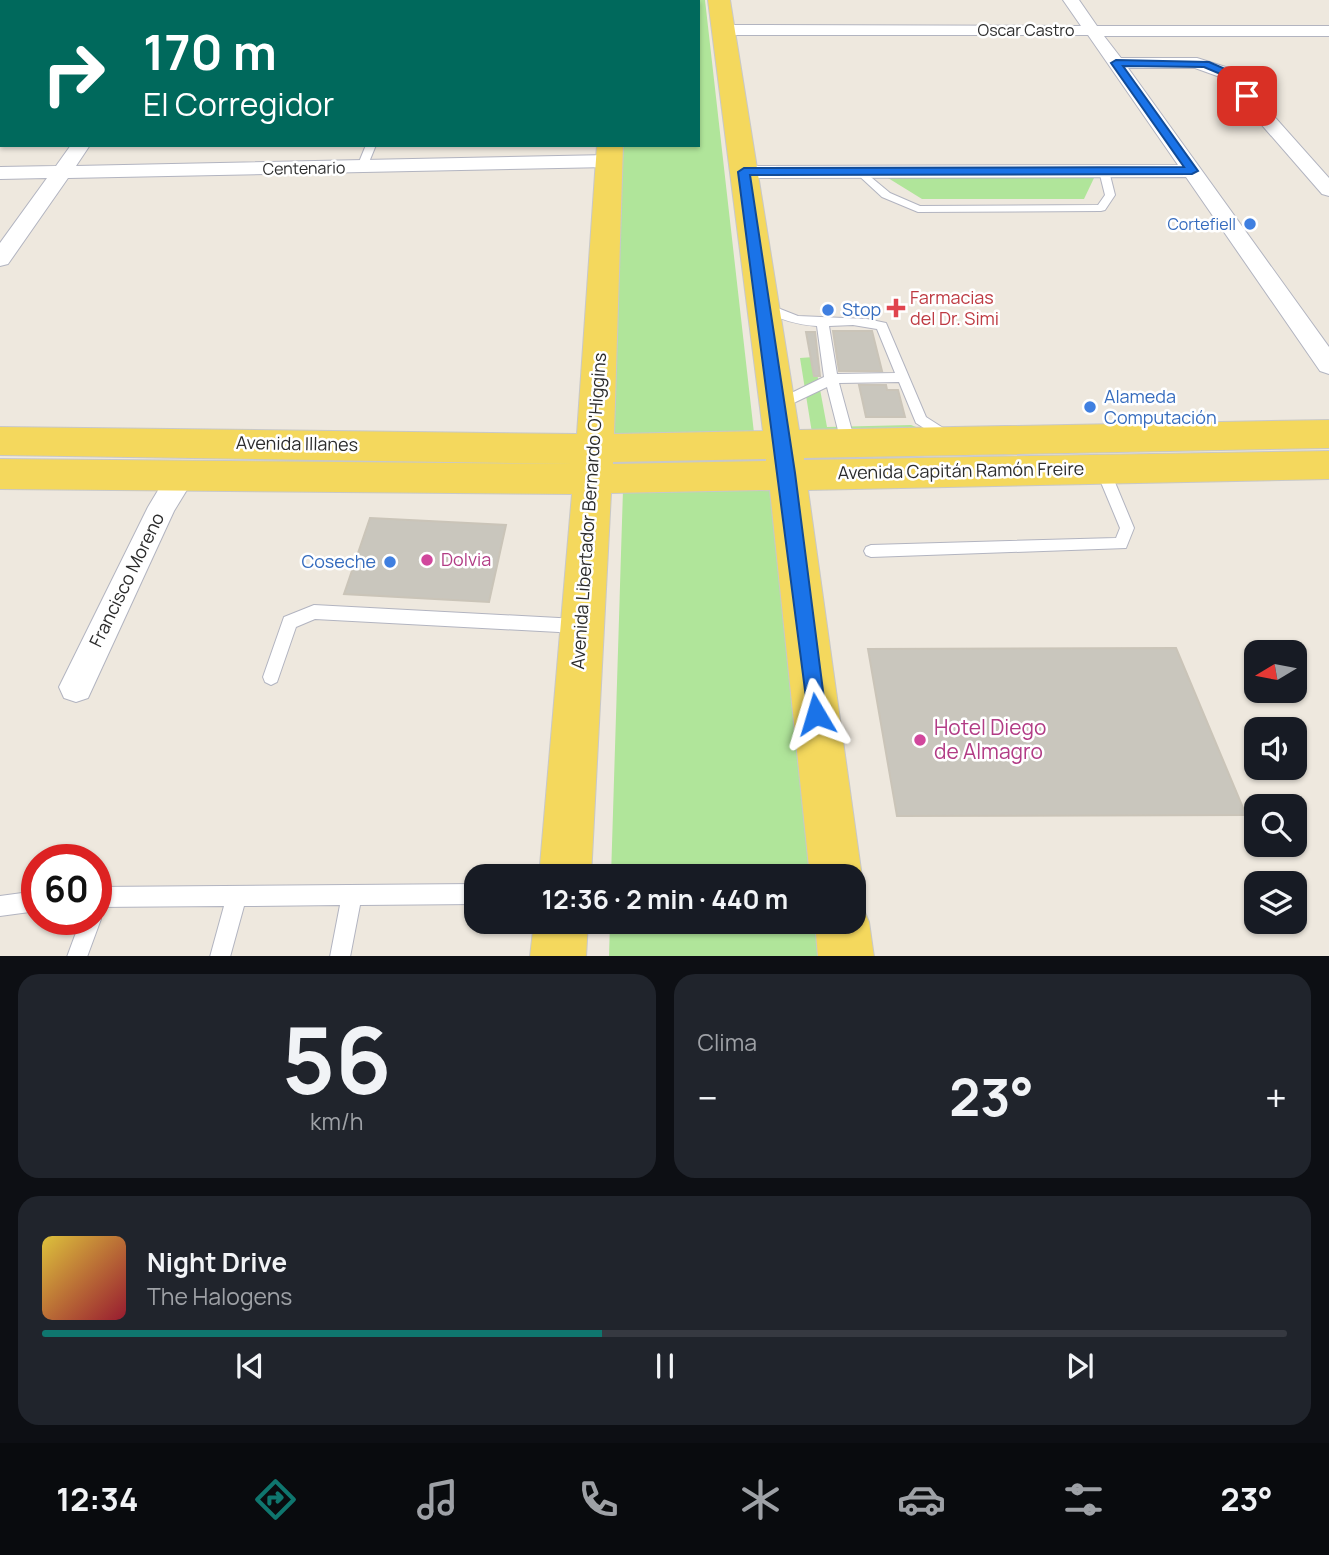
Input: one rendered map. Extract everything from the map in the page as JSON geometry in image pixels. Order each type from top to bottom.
[{"type":"main road","points":[[719,0],[785,458],[834,864]]},
{"type":"main road","name":"Avenida Libertador Bernardo O'Higgins","points":[[566,864],[594,463],[609,153]]},
{"type":"main road","name":"Avenida Capitán Ramón Freire","points":[[785,458],[848,442],[1329,434]]},
{"type":"main road","name":"Avenida Illanes","points":[[0,441],[594,463]]},
{"type":"main road","name":"Avenida Capitán Ramón Freire","points":[[594,463],[785,458],[1102,468],[1329,465]]},
{"type":"main road","name":"Avenida Illanes","points":[[0,474],[182,475],[594,463]]},
{"type":"main road","points":[[558,956],[560,934]]},
{"type":"main road","points":[[843,934],[846,956]]},
{"type":"street","points":[[1071,0],[1329,365]]},
{"type":"street","name":"Oscar Castro","points":[[724,30],[1329,31]]},
{"type":"street","points":[[1116,63],[1189,62],[1221,69],[1329,190]]},
{"type":"street","points":[[0,260],[80,147]]},
{"type":"street","name":"Centenario","points":[[0,173],[362,167],[609,153]]},
{"type":"street","points":[[744,172],[1192,171]]},
{"type":"street","name":"Francisco Moreno","points":[[76,687],[162,507],[182,475]]},
{"type":"lane","points":[[362,167],[370,147]]},
{"type":"lane","points":[[860,171],[886,195],[918,209],[931,209],[1101,208],[1110,195],[1104,171]]},
{"type":"lane","points":[[763,306],[793,320],[882,326],[921,420],[954,440]]},
{"type":"lane","points":[[823,324],[831,379],[848,442]]},
{"type":"lane","points":[[777,406],[831,379],[904,376]]},
{"type":"lane","points":[[870,551],[1121,544],[1127,528],[1102,468]]},
{"type":"lane","points":[[271,677],[290,622],[300,615],[314,612],[582,626]]},
{"type":"lane","points":[[112,899],[464,894]]},
{"type":"lane","points":[[340,956],[352,895]]},
{"type":"lane","points":[[220,956],[237,896]]},
{"type":"lane","points":[[0,906],[21,903]]},
{"type":"lane","points":[[77,956],[85,935]]},
{"type":"green space","points":[[700,0],[705,0],[754,433],[605,436],[617,147],[700,147]]},
{"type":"green space","points":[[888,178],[1094,178],[1084,199],[922,199]]},
{"type":"green space","points":[[814,357],[827,427],[911,425],[924,430],[812,433],[800,358]]},
{"type":"green space","points":[[773,485],[815,864],[611,864],[623,489]]},
{"type":"green space","points":[[610,934],[822,934],[825,956],[609,956]]},
{"type":"building","points":[[833,331],[872,331],[882,371],[839,371]]},
{"type":"building","points":[[806,332],[815,332],[820,376],[814,376]]},
{"type":"building","points":[[859,385],[886,385],[887,390],[898,390],[905,417],[866,417]]},
{"type":"building","name":"Dolvia","points":[[370,518],[506,525],[489,602],[344,594]]},
{"type":"building","points":[[1176,648],[1244,815],[897,816],[868,649]]},
{"type":"place","name":"Cortefiell","points":[[1250,224]]},
{"type":"place","name":"Farmacias del Dr. Simi","points":[[896,308]]},
{"type":"place","name":"Stop","points":[[828,310]]},
{"type":"place","name":"Alameda Computación","points":[[1090,407]]},
{"type":"place","name":"Dolvia","points":[[427,560]]},
{"type":"place","name":"Coseche","points":[[390,562]]},
{"type":"place","name":"Hotel Diego de Almagro","points":[[920,740]]},
{"type":"route","points":[[816,714],[787,473],[744,172],[1192,171],[1116,63],[1205,64],[1221,69],[1247,96]]}]
